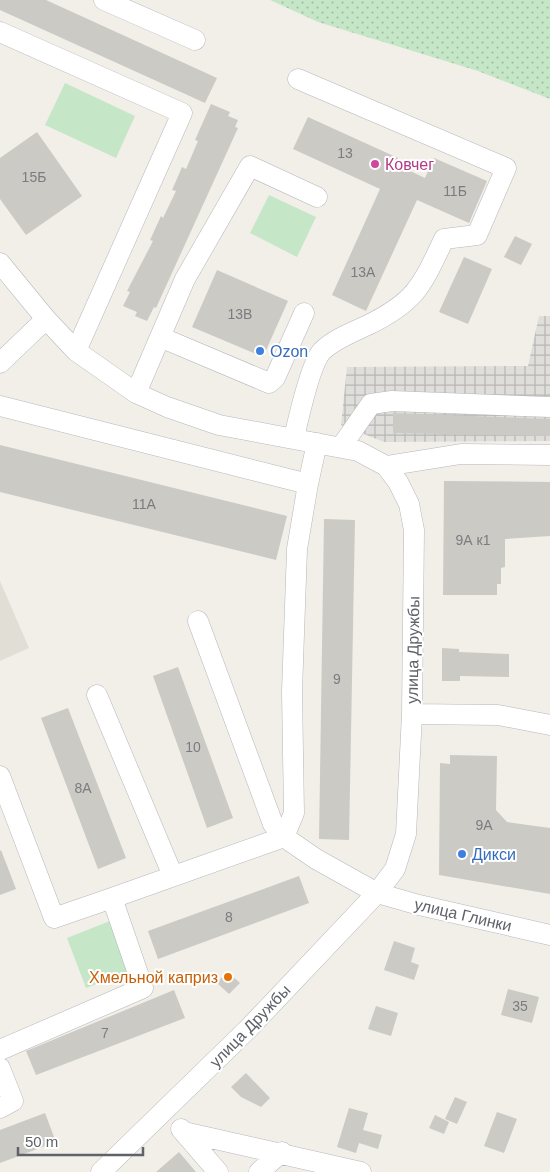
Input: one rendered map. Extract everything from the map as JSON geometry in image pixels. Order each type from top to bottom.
[{"type":"street","points":[[104,0],[195,40]]},
{"type":"street","points":[[0,32],[182,113],[76,351]]},
{"type":"street","points":[[294,438],[307,387],[321,352],[338,339],[400,307],[421,286],[444,239],[477,235],[506,168],[298,79]]},
{"type":"street","points":[[136,393],[185,279],[250,166],[317,197]]},
{"type":"street","name":"улица Дружбы","points":[[0,263],[46,319],[76,351],[136,393],[167,407],[219,425],[358,451],[386,466],[398,482],[409,504],[414,530],[412,714],[406,834],[395,869],[377,893],[248,1029],[101,1172]]},
{"type":"street","points":[[160,337],[269,383],[276,378],[304,312]]},
{"type":"street","points":[[0,363],[46,319]]},
{"type":"street","points":[[341,447],[372,404],[392,401],[550,407]]},
{"type":"street","points":[[0,406],[308,484]]},
{"type":"street","points":[[0,776],[54,918],[284,837],[294,813],[292,690],[297,549],[317,443]]},
{"type":"street","points":[[386,466],[462,454],[550,455]]},
{"type":"street","points":[[198,621],[273,824],[284,837]]},
{"type":"street","points":[[97,695],[173,876]]},
{"type":"street","points":[[412,714],[498,716],[550,725]]},
{"type":"street","name":"улица Глинки","points":[[284,837],[316,859],[377,893],[419,906],[550,935]]},
{"type":"street","points":[[0,1050],[142,988],[112,898]]},
{"type":"street","points":[[0,1068],[12,1101],[0,1108]]},
{"type":"street","points":[[163,1113],[184,1132],[218,1172]]},
{"type":"street","points":[[184,1132],[282,1152],[361,1172]]},
{"type":"street","points":[[259,1172],[282,1152]]},
{"type":"shaded area","points":[[539,316],[550,316],[550,441],[384,442],[341,425],[347,367],[528,366]]},
{"type":"shaded area","points":[[0,581],[29,648],[0,661]]},
{"type":"green space","points":[[270,0],[550,0],[550,99],[478,71],[318,22]]},
{"type":"green space","points":[[65,83],[135,116],[116,158],[45,125]]},
{"type":"green space","points":[[269,195],[316,217],[297,257],[250,233]]},
{"type":"green space","points":[[110,921],[130,971],[86,988],[67,938]]},
{"type":"building","points":[[0,0],[46,0],[217,78],[205,103],[0,10]]},
{"type":"building","points":[[211,104],[230,112],[228,116],[238,120],[235,127],[238,128],[156,308],[154,307],[147,321],[135,316],[137,312],[123,306],[130,292],[127,291],[153,241],[150,240],[161,216],[163,218],[176,191],[172,190],[182,167],[186,169],[198,141],[195,140]]},
{"type":"building","points":[[308,117],[398,158],[395,164],[425,178],[434,158],[487,181],[469,223],[417,200],[366,311],[332,295],[380,189],[293,149]]},
{"type":"building","points":[[37,132],[82,196],[26,235],[0,199],[0,158]]},
{"type":"building","points":[[515,236],[532,244],[521,265],[504,257]]},
{"type":"building","points":[[464,257],[492,269],[468,324],[439,312]]},
{"type":"building","points":[[217,270],[288,301],[263,357],[192,327]]},
{"type":"building","points":[[393,413],[550,419],[550,436],[393,433]]},
{"type":"building","points":[[0,445],[287,516],[276,560],[0,492]]},
{"type":"building","points":[[444,481],[550,482],[550,536],[505,539],[505,567],[501,568],[501,584],[497,584],[497,595],[443,595]]},
{"type":"building","points":[[324,519],[355,520],[349,840],[319,839]]},
{"type":"building","points":[[442,648],[459,649],[459,652],[509,654],[509,677],[460,676],[460,681],[442,681]]},
{"type":"building","points":[[178,667],[233,818],[207,828],[153,676]]},
{"type":"building","points":[[68,708],[126,858],[98,869],[41,718]]},
{"type":"building","points":[[450,755],[497,756],[496,810],[507,822],[550,828],[550,894],[439,875],[440,763],[450,764]]},
{"type":"building","points":[[0,851],[16,889],[0,895]]},
{"type":"building","points":[[299,876],[309,903],[158,959],[148,931]]},
{"type":"building","points":[[394,941],[415,948],[411,962],[419,965],[414,980],[384,970]]},
{"type":"building","name":"Хмельной каприз","points":[[227,971],[240,983],[229,994],[217,983]]},
{"type":"building","points":[[508,989],[539,997],[532,1023],[501,1015]]},
{"type":"building","points":[[174,990],[185,1018],[36,1075],[26,1051]]},
{"type":"building","points":[[376,1006],[398,1013],[391,1036],[368,1029]]},
{"type":"building","points":[[246,1073],[270,1098],[261,1107],[241,1097],[231,1087]]},
{"type":"building","points":[[455,1097],[467,1102],[457,1124],[445,1119]]},
{"type":"building","points":[[349,1108],[368,1113],[363,1130],[382,1135],[378,1149],[359,1143],[356,1153],[337,1147]]},
{"type":"building","points":[[497,1112],[517,1119],[504,1153],[484,1146]]},
{"type":"building","points":[[45,1113],[56,1142],[0,1163],[0,1130]]},
{"type":"building","points":[[435,1115],[449,1122],[444,1134],[429,1128]]},
{"type":"building","points":[[179,1152],[196,1172],[156,1172]]},
{"type":"place","name":"Ковчег","points":[[375,164]]},
{"type":"place","name":"Ozon","points":[[260,351]]},
{"type":"place","name":"Дикси","points":[[462,854]]},
{"type":"place","name":"Хмельной каприз","points":[[228,977]]}]
